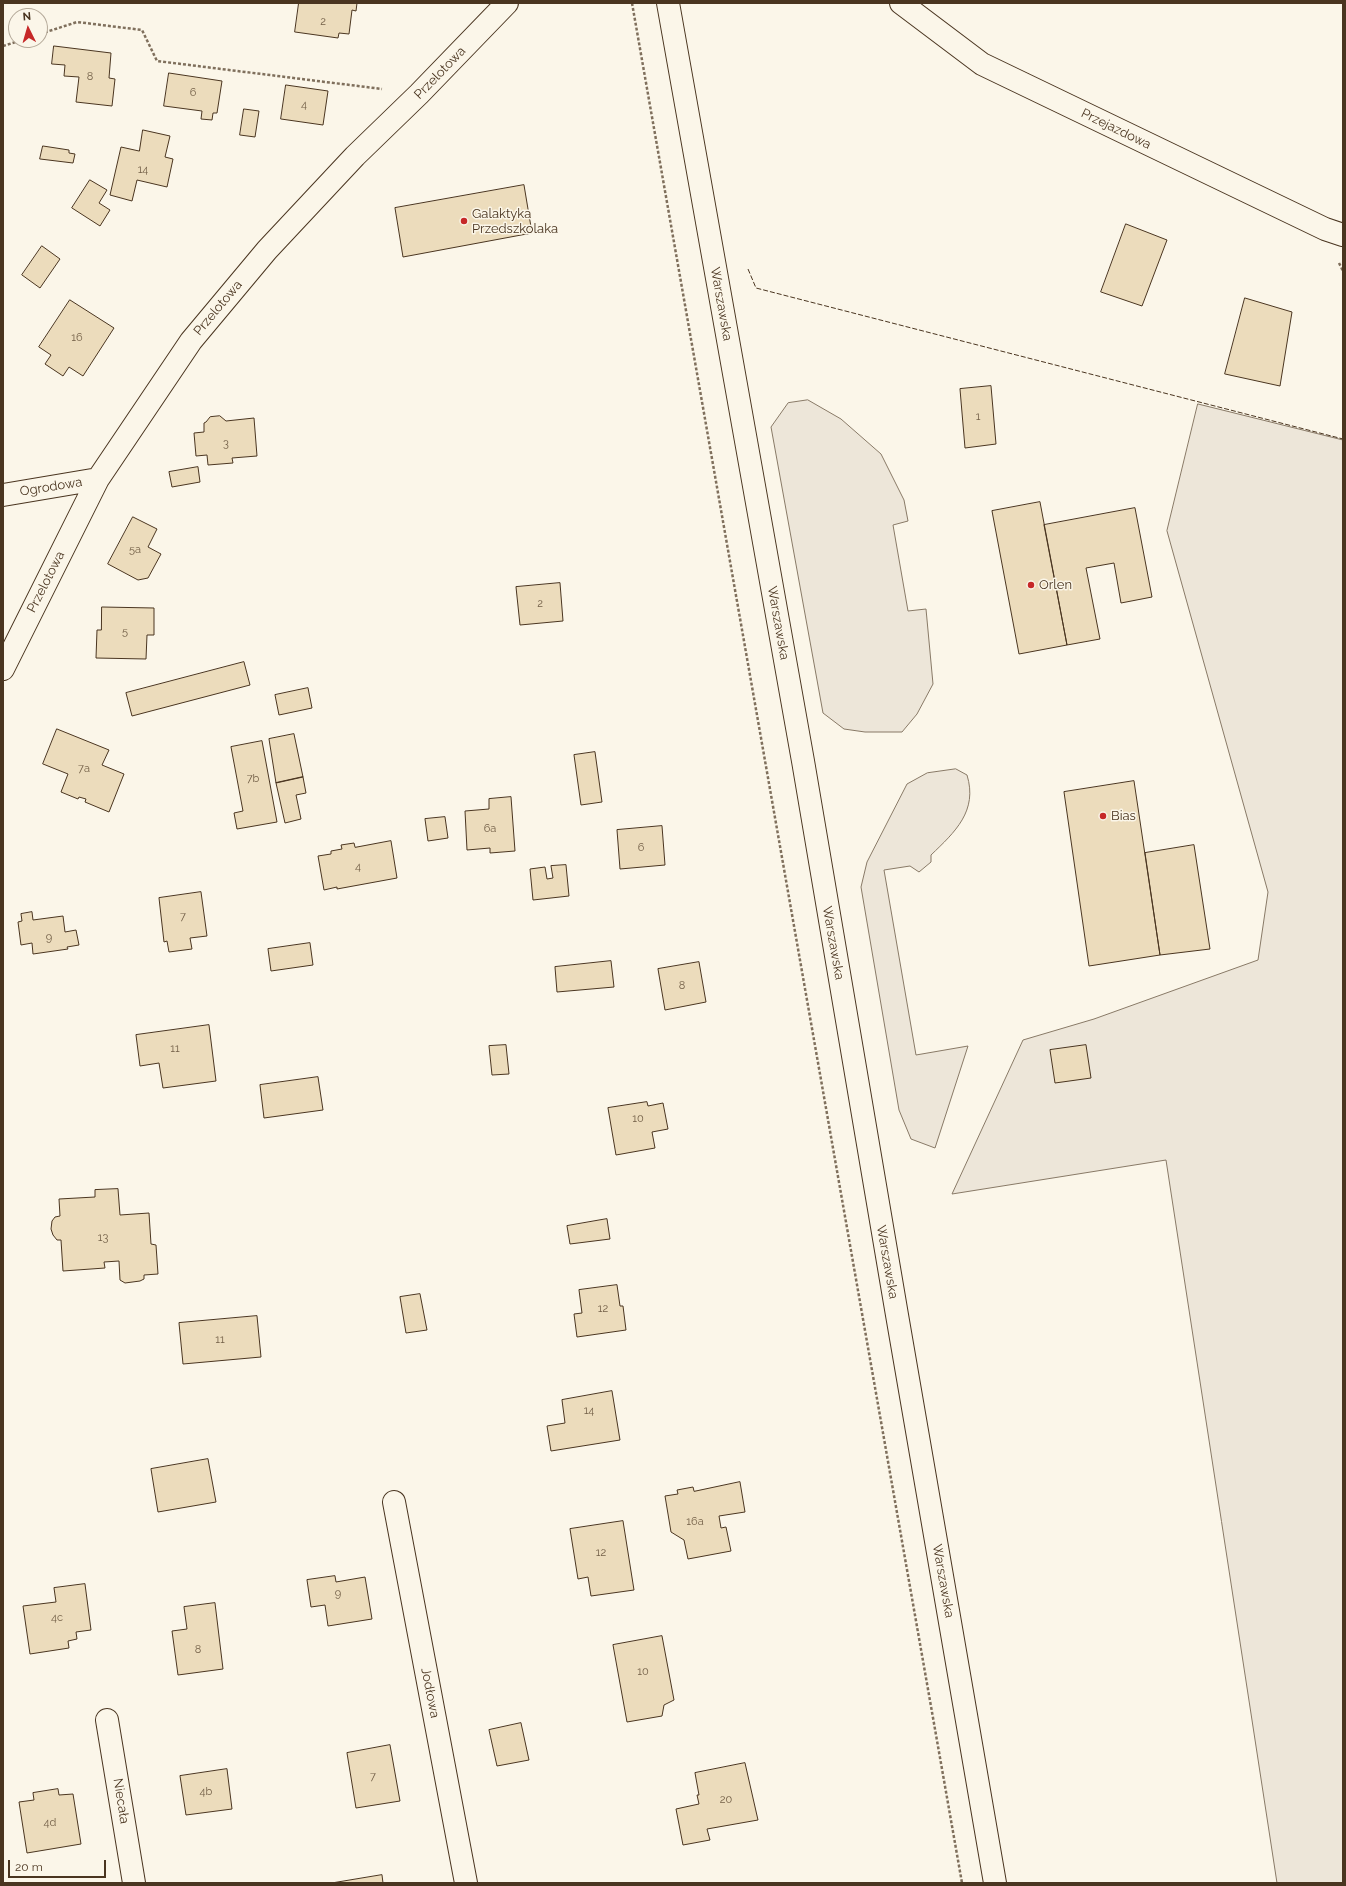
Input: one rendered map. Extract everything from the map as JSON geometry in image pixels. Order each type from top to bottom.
[{"type":"street","name":"Przelotowa","points":[[3,669],[98,479],[191,341],[267,250],[355,156],[419,94],[508,3]]},
{"type":"street","name":"Warszawska","points":[[668,3],[803,761],[896,1315],[996,1883]]},
{"type":"street","name":"Przejazdowa","points":[[901,3],[982,64],[1325,230],[1343,235]]},
{"type":"street","name":"Ogrodowa","points":[[3,495],[98,479]]},
{"type":"street","name":"Jodłowa","points":[[394,1502],[466,1883]]},
{"type":"street","name":"Niecała","points":[[107,1720],[134,1883]]},
{"type":"path","points":[[632,3],[962,1883]]},
{"type":"path","points":[[48,31],[77,22],[142,30],[157,61],[419,94]]},
{"type":"shaded area","points":[[808,400],[841,419],[881,454],[904,500],[908,521],[893,525],[908,611],[926,609],[933,684],[917,714],[902,732],[865,732],[844,729],[823,713],[771,427],[788,403]]},
{"type":"shaded area","points":[[1198,404],[1343,440],[1343,1883],[1277,1883],[1166,1160],[952,1194],[1023,1040],[1094,1019],[1258,960],[1268,892],[1167,531]]},
{"type":"shaded area","points":[[956,769],[967,775],[970,788],[967,810],[956,829],[931,855],[931,862],[919,872],[910,866],[884,870],[916,1055],[968,1046],[935,1148],[911,1139],[899,1110],[861,887],[867,862],[907,784],[927,773]]},
{"type":"building","points":[[299,3],[357,3],[356,11],[352,10],[349,34],[339,33],[338,38],[295,32]]},
{"type":"building","points":[[54,46],[111,53],[109,78],[115,79],[112,106],[76,102],[79,77],[64,76],[65,65],[52,64]]},
{"type":"building","points":[[169,73],[222,81],[217,113],[213,113],[212,120],[201,119],[202,111],[164,106]]},
{"type":"building","points":[[286,85],[328,91],[323,125],[281,119]]},
{"type":"building","points":[[244,109],[259,111],[255,137],[240,135]]},
{"type":"building","points":[[143,130],[170,136],[165,157],[173,159],[167,187],[137,180],[132,201],[110,195],[121,147],[139,151]]},
{"type":"building","points":[[43,146],[69,150],[69,153],[75,154],[73,163],[40,159]]},
{"type":"building","points":[[90,180],[107,190],[99,203],[110,210],[100,226],[72,208]]},
{"type":"building","name":"Galaktyka Przedszkolaka","points":[[524,185],[532,233],[403,257],[395,208]]},
{"type":"building","points":[[1126,224],[1167,240],[1142,306],[1101,292]]},
{"type":"building","points":[[42,246],[60,259],[40,288],[22,275]]},
{"type":"building","points":[[1245,298],[1292,312],[1280,386],[1225,374]]},
{"type":"building","points":[[70,300],[114,328],[83,376],[69,367],[63,376],[45,364],[51,355],[39,347]]},
{"type":"building","points":[[991,386],[996,444],[965,448],[960,389]]},
{"type":"building","points":[[220,416],[226,421],[254,418],[257,456],[232,458],[233,463],[208,465],[207,455],[196,456],[194,433],[204,432],[204,423],[210,417]]},
{"type":"building","points":[[198,467],[200,482],[172,487],[169,472]]},
{"type":"building","name":"Orlen","points":[[1040,502],[1067,645],[1019,654],[992,511]]},
{"type":"building","points":[[1135,508],[1152,597],[1121,603],[1114,563],[1086,568],[1100,639],[1067,645],[1044,525]]},
{"type":"building","points":[[133,517],[157,529],[148,547],[161,554],[148,578],[138,580],[108,564]]},
{"type":"building","points":[[560,583],[563,621],[520,625],[516,587]]},
{"type":"building","points":[[102,607],[154,608],[154,635],[147,635],[146,659],[96,658],[97,630],[101,630]]},
{"type":"building","points":[[244,662],[250,685],[132,716],[126,693]]},
{"type":"building","points":[[308,688],[312,708],[279,715],[275,695]]},
{"type":"building","points":[[57,729],[109,750],[102,765],[124,774],[109,812],[85,802],[86,799],[79,797],[78,799],[61,792],[68,774],[43,764]]},
{"type":"building","points":[[294,734],[303,777],[276,783],[269,739]]},
{"type":"building","points":[[262,741],[277,822],[237,829],[234,813],[243,811],[231,747]]},
{"type":"building","points":[[595,752],[602,802],[581,805],[574,755]]},
{"type":"building","points":[[303,777],[306,793],[296,795],[301,819],[285,823],[276,783]]},
{"type":"building","points":[[1134,781],[1160,955],[1089,966],[1064,792]]},
{"type":"building","points":[[511,797],[515,851],[490,853],[490,848],[467,850],[465,811],[489,809],[489,799]]},
{"type":"building","points":[[445,817],[448,838],[428,841],[425,819]]},
{"type":"building","points":[[662,826],[665,865],[620,869],[617,830]]},
{"type":"building","points":[[391,841],[397,878],[324,890],[318,856],[331,854],[331,851],[342,849],[341,845],[354,843],[355,847]]},
{"type":"building","points":[[1194,845],[1210,949],[1160,955],[1145,853]]},
{"type":"building","points":[[566,865],[569,896],[533,900],[530,869],[545,867],[547,879],[553,878],[551,866]]},
{"type":"building","points":[[201,892],[207,936],[190,938],[192,949],[169,952],[167,941],[164,942],[159,898]]},
{"type":"building","points":[[32,912],[33,920],[63,916],[65,932],[76,930],[79,945],[67,947],[68,949],[33,954],[32,943],[21,945],[18,922],[22,921],[21,914]]},
{"type":"building","points":[[310,943],[313,965],[271,971],[268,949]]},
{"type":"building","points":[[611,961],[614,987],[557,992],[555,967]]},
{"type":"building","points":[[699,962],[706,1002],[665,1010],[658,969]]},
{"type":"building","points":[[209,1025],[216,1081],[163,1088],[159,1063],[140,1066],[136,1035]]},
{"type":"building","points":[[506,1045],[509,1074],[492,1075],[489,1046]]},
{"type":"building","points":[[1086,1045],[1091,1078],[1055,1083],[1050,1050]]},
{"type":"building","points":[[318,1077],[323,1110],[264,1118],[260,1085]]},
{"type":"building","points":[[647,1102],[648,1106],[663,1103],[668,1129],[652,1132],[655,1148],[616,1155],[608,1108]]},
{"type":"building","points":[[118,1189],[120,1215],[149,1213],[151,1244],[156,1245],[158,1274],[144,1275],[144,1279],[140,1281],[125,1283],[120,1280],[119,1261],[104,1262],[105,1268],[63,1271],[61,1240],[57,1240],[51,1229],[52,1221],[55,1217],[60,1216],[59,1199],[95,1197],[95,1190]]},
{"type":"building","points":[[607,1219],[610,1239],[570,1244],[567,1226]]},
{"type":"building","points":[[617,1285],[620,1306],[623,1306],[626,1330],[577,1337],[574,1314],[582,1313],[579,1290]]},
{"type":"building","points":[[420,1294],[427,1330],[406,1333],[400,1297]]},
{"type":"building","points":[[257,1316],[261,1357],[183,1364],[179,1323]]},
{"type":"building","points":[[612,1391],[620,1440],[551,1451],[547,1426],[565,1423],[562,1400]]},
{"type":"building","points":[[208,1459],[216,1502],[158,1512],[151,1469]]},
{"type":"building","points":[[740,1482],[745,1512],[719,1516],[721,1528],[726,1527],[731,1551],[688,1559],[684,1540],[671,1532],[665,1496],[678,1494],[677,1490],[693,1487],[694,1491]]},
{"type":"building","points":[[623,1521],[634,1590],[591,1596],[588,1577],[578,1579],[570,1529]]},
{"type":"building","points":[[335,1576],[336,1582],[365,1577],[372,1619],[328,1626],[325,1605],[311,1607],[307,1580]]},
{"type":"building","points":[[85,1584],[91,1630],[76,1632],[77,1639],[68,1641],[69,1648],[30,1654],[23,1606],[56,1602],[54,1588]]},
{"type":"building","points":[[215,1603],[223,1669],[178,1675],[172,1631],[187,1629],[184,1607]]},
{"type":"building","points":[[662,1636],[674,1700],[664,1705],[662,1716],[627,1722],[613,1645]]},
{"type":"building","points":[[521,1723],[529,1760],[497,1766],[489,1730]]},
{"type":"building","points":[[390,1745],[400,1801],[356,1808],[347,1753]]},
{"type":"building","points":[[745,1763],[758,1820],[707,1829],[710,1840],[683,1845],[676,1809],[699,1804],[695,1773]]},
{"type":"building","points":[[227,1769],[232,1809],[186,1815],[180,1776]]},
{"type":"building","points":[[58,1789],[59,1795],[73,1794],[81,1844],[27,1853],[19,1802],[34,1800],[33,1793]]},
{"type":"building","points":[[382,1875],[383,1883],[332,1883]]},
{"type":"fence","points":[[748,269],[756,288],[1343,439]]},
{"type":"place","name":"Galaktyka Przedszkolaka","points":[[464,221]]},
{"type":"place","name":"Orlen","points":[[1031,585]]},
{"type":"place","name":"Bias","points":[[1103,816]]}]
